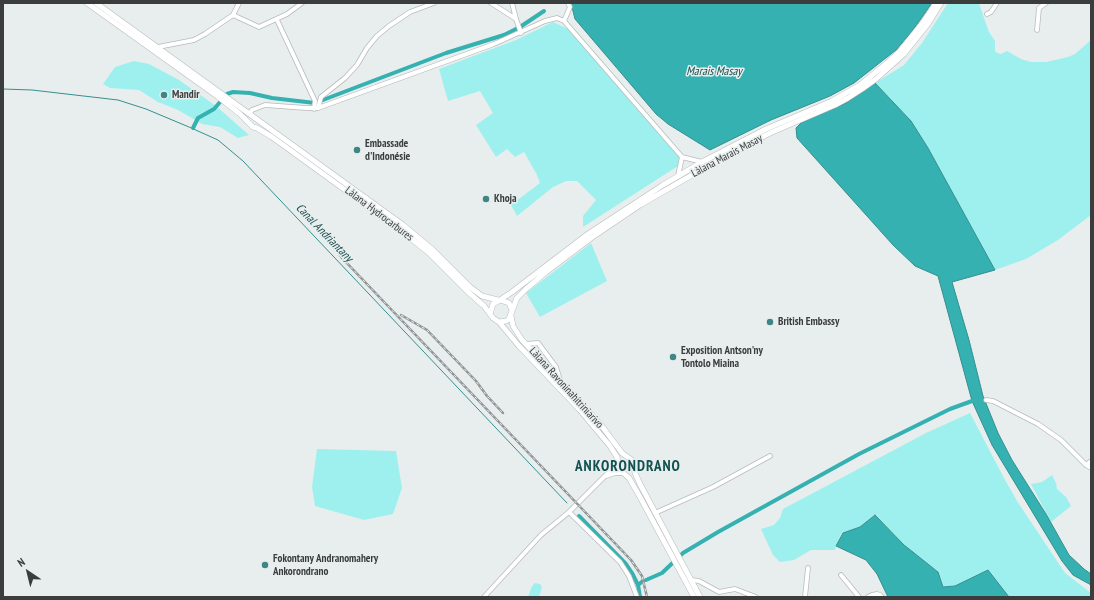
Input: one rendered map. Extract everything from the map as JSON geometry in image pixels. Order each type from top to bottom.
[{"type":"main road","points":[[87,3],[226,100],[251,124],[252,121],[258,123]]},
{"type":"main road","points":[[96,3],[158,47],[218,95]]},
{"type":"main road","name":"Làlana Marais Masay","points":[[511,313],[520,295],[546,272],[591,238],[640,205],[718,160],[817,110],[847,93],[873,75],[912,37],[936,3]]},
{"type":"main road","name":"Làlana Marais Masay","points":[[499,300],[588,234],[636,201],[702,162],[766,129],[848,98],[876,79],[890,67],[916,40],[941,3]]},
{"type":"main road","name":"Làlana Hydrocarbures","points":[[226,100],[249,114],[272,137],[359,199],[421,246],[484,306],[490,314]]},
{"type":"main road","name":"Làlana Hydrocarbures","points":[[258,123],[403,225],[433,250],[470,287],[482,296],[499,300]]},
{"type":"main road","points":[[499,300],[508,303],[511,313],[506,321],[499,322],[490,314],[491,307],[499,300]]},
{"type":"main road","name":"Làlana Ravoninahitriniarivo","points":[[511,313],[513,326],[518,335],[601,425],[622,453],[633,461],[637,479],[655,513],[694,597]]},
{"type":"main road","name":"Làlana Ravoninahitriniarivo","points":[[499,322],[596,430],[612,450],[619,469],[631,482],[676,559]]},
{"type":"main road","points":[[618,463],[622,459],[628,458]]},
{"type":"main road","points":[[623,473],[629,473],[634,469]]},
{"type":"main road","points":[[676,559],[691,580],[700,597]]},
{"type":"street","points":[[158,47],[194,40],[233,15],[239,3]]},
{"type":"street","points":[[233,15],[259,27],[276,20],[302,3]]},
{"type":"street","points":[[316,106],[321,96],[345,78],[357,65],[367,48],[386,28],[410,12],[434,3]]},
{"type":"street","points":[[491,3],[516,21]]},
{"type":"street","points":[[512,3],[516,21],[521,31]]},
{"type":"street","points":[[564,21],[570,7],[568,3]]},
{"type":"street","points":[[987,14],[991,12],[997,3]]},
{"type":"street","points":[[1037,30],[1039,8],[1046,3]]},
{"type":"street","points":[[249,114],[252,110],[265,105],[316,106],[494,44],[521,31],[557,18],[564,21],[682,157],[702,162]]},
{"type":"street","points":[[276,20],[316,106]]},
{"type":"street","points":[[678,176],[682,157]]},
{"type":"street","points":[[526,344],[538,343],[556,366],[561,382]]},
{"type":"street","points":[[986,400],[993,401],[1038,424],[1061,440],[1086,465],[1091,468]]},
{"type":"street","points":[[655,513],[713,487],[770,456]]},
{"type":"street","points":[[1086,465],[1091,461]]},
{"type":"street","points":[[484,597],[541,535],[568,512],[618,463]]},
{"type":"street","points":[[604,477],[611,474],[623,473]]},
{"type":"street","points":[[568,512],[620,562],[629,576],[637,597]]},
{"type":"street","points":[[805,597],[808,568]]},
{"type":"street","points":[[842,575],[859,597]]},
{"type":"street","points":[[691,580],[697,580],[719,592],[735,589],[756,597]]},
{"type":"street","points":[[868,597],[877,594],[882,597]]},
{"type":"shaded area","points":[[948,3],[979,3],[989,32],[995,41],[995,51],[1001,54],[1007,51],[1021,59],[1031,62],[1046,62],[1068,57],[1075,54],[1091,40],[1091,215],[1058,240],[1026,259],[995,270],[928,148],[911,121],[875,83],[904,65],[922,43]]},
{"type":"shaded area","points":[[553,22],[568,29],[680,158],[678,166],[583,227],[583,216],[596,200],[577,181],[566,181],[553,187],[517,216],[511,205],[540,183],[536,173],[524,152],[515,157],[507,149],[496,157],[476,125],[493,113],[480,91],[448,101],[439,69],[516,40]]},
{"type":"shaded area","points":[[134,61],[149,64],[179,80],[216,106],[249,135],[238,138],[220,127],[202,124],[178,110],[158,102],[139,90],[110,88],[103,84],[115,67]]},
{"type":"shaded area","points":[[591,243],[607,281],[540,317],[526,293]]},
{"type":"shaded area","points":[[970,413],[1017,501],[1065,573],[1091,593],[1091,597],[1009,597],[988,570],[956,586],[943,587],[938,571],[908,549],[875,514],[860,527],[841,534],[835,550],[811,550],[794,560],[780,562],[773,555],[761,529],[774,525],[780,518],[783,509],[926,433]]},
{"type":"shaded area","points":[[317,449],[396,451],[402,488],[393,514],[364,520],[315,506],[312,487]]},
{"type":"shaded area","points":[[1052,475],[1057,489],[1066,497],[1071,506],[1051,522],[1031,484],[1042,482]]},
{"type":"shaded area","points":[[535,583],[540,584],[542,587],[539,597],[528,597],[532,586]]},
{"type":"water","name":"Marais Masay","points":[[571,3],[932,3],[913,30],[896,50],[854,83],[830,96],[771,120],[710,150],[668,124],[656,114],[575,19]]},
{"type":"water","points":[[875,83],[911,121],[928,148],[995,270],[952,282],[983,396],[998,433],[1012,460],[1046,514],[1069,555],[1091,574],[1091,585],[1073,575],[1062,561],[992,445],[972,401],[938,276],[915,266],[893,245],[797,138],[796,128],[802,122],[846,103]]},
{"type":"water","points":[[875,515],[904,545],[938,572],[943,587],[955,586],[988,570],[1009,597],[888,597],[877,574],[866,560],[836,546],[843,533],[860,527]]},
{"type":"waterway","points":[[193,128],[198,118],[214,109],[227,94],[233,92],[250,93],[272,98],[315,103],[446,53],[504,35],[520,27],[544,11]]},
{"type":"waterway","name":"Canal Andriantany","points":[[3,89],[32,90],[118,100],[146,109],[218,140],[243,161],[567,503]]},
{"type":"waterway","points":[[646,580],[662,573],[683,553],[718,532],[859,454],[950,409],[972,401]]},
{"type":"waterway","name":"Canal Andriantany","points":[[579,516],[626,564],[638,585],[640,597]]},
{"type":"waterway","name":"Canal Andriantany","points":[[638,585],[643,581]]},
{"type":"railway","points":[[329,238],[342,258],[631,560],[642,576],[647,597]]},
{"type":"railway","points":[[401,315],[427,330],[476,381],[487,396],[503,413]]},
{"type":"place","name":"Mandir","points":[[164,95]]},
{"type":"place","name":"Embassade d'Indonésie","points":[[357,150]]},
{"type":"place","name":"Khoja","points":[[486,199]]},
{"type":"place","name":"British Embassy","points":[[770,322]]},
{"type":"place","name":"Exposition Antson'ny Tontolo Miaina","points":[[673,357]]},
{"type":"place","name":"Fokontany Andranomahery Ankorondrano","points":[[265,565]]},
{"type":"district","name":"ANKORONDRANO","points":[[628,467]]}]
